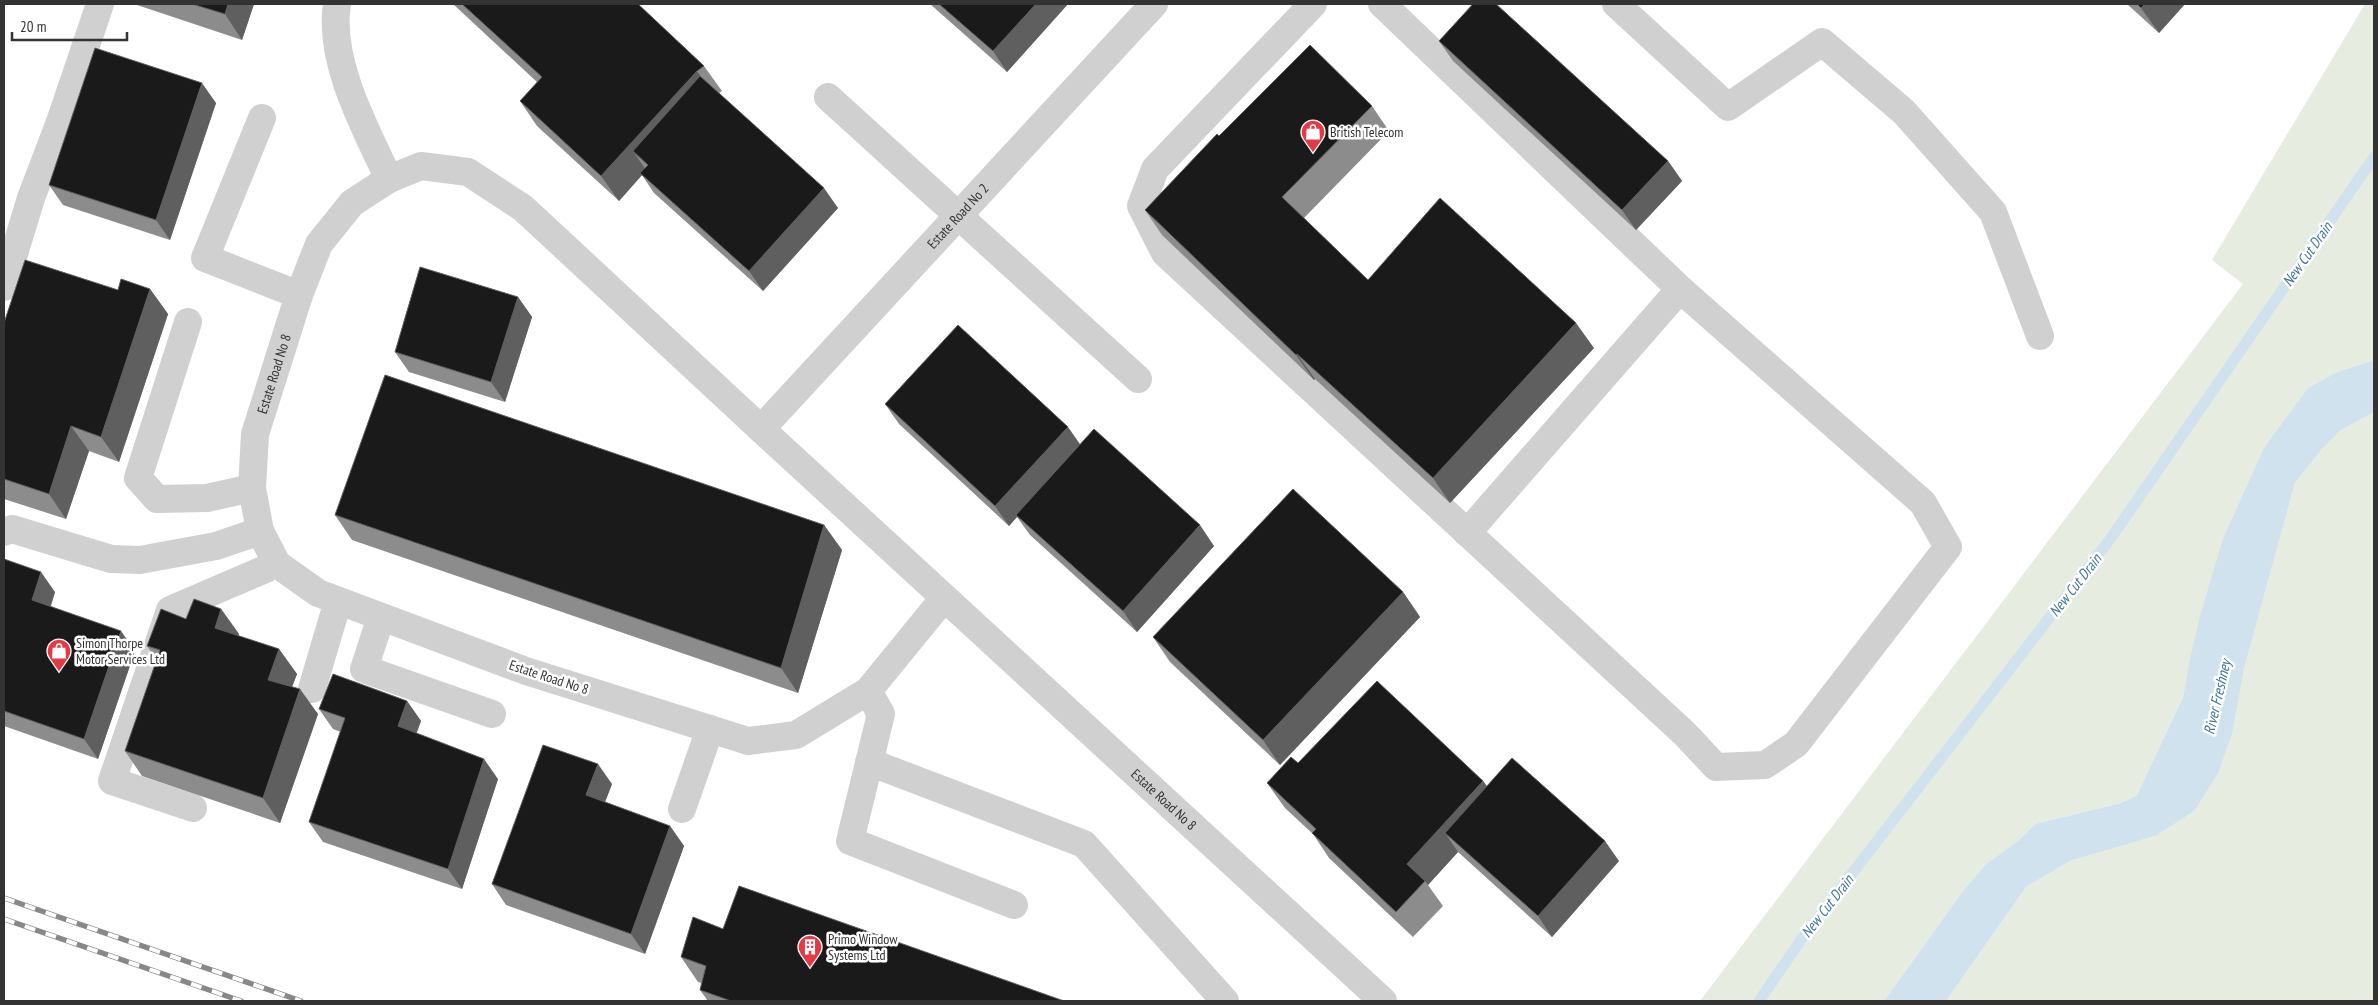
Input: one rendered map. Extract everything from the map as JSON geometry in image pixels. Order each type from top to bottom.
[{"type":"street","points":[[4,287],[31,198],[60,122],[100,4]]},
{"type":"street","points":[[337,4],[334,23],[349,94],[389,179]]},
{"type":"street","name":"Estate Road No 2","points":[[760,429],[1154,4]]},
{"type":"street","points":[[1312,4],[1155,169],[1141,206],[1165,253],[1685,734],[1716,767],[1765,764],[1796,744],[1948,547],[1923,503],[1680,289],[1382,4]]},
{"type":"street","points":[[1616,4],[1728,107],[1822,42],[1904,112],[1993,212],[2040,336]]},
{"type":"street","points":[[828,97],[959,214],[1138,379]]},
{"type":"street","points":[[262,118],[204,258],[299,295]]},
{"type":"street","name":"Estate Road No 8","points":[[944,598],[868,691],[796,735],[748,741],[526,671],[318,593],[277,564],[260,531],[252,488],[255,434],[299,295],[319,244],[352,203],[389,179],[421,166],[468,172],[523,208],[760,429],[1383,1001]]},
{"type":"street","points":[[1467,533],[1680,289]]},
{"type":"street","points":[[188,322],[138,478],[157,499],[207,498],[252,488]]},
{"type":"street","points":[[4,532],[12,529],[111,560],[140,560],[216,546],[260,531]]},
{"type":"street","points":[[193,808],[112,781],[170,610],[277,564]]},
{"type":"street","points":[[312,689],[338,601]]},
{"type":"street","points":[[381,617],[364,669],[492,714]]},
{"type":"street","points":[[868,691],[880,714],[850,841],[1014,905]]},
{"type":"street","points":[[682,810],[710,729]]},
{"type":"street","points":[[869,762],[1084,844],[1226,1001]]},
{"type":"shaded area","points":[[2365,4],[2374,4],[2374,360],[2337,372],[2308,388],[2189,663],[2183,697],[2137,795],[2121,803],[2035,824],[2018,841],[1985,865],[1963,891],[1884,1001],[1700,1001],[2243,284],[2212,260]]},
{"type":"shaded area","points":[[2374,412],[2374,1001],[1946,1001],[2026,887],[2070,861],[2155,836],[2239,694],[2244,669],[2295,483],[2322,449],[2341,430]]},
{"type":"water","name":"River Freshney","points":[[2374,360],[2374,412],[2341,430],[2322,449],[2295,483],[2244,669],[2232,734],[2218,773],[2194,811],[2155,836],[2070,861],[2026,887],[1946,1001],[1884,1001],[1963,891],[1985,865],[2018,841],[2035,824],[2121,803],[2137,795],[2183,697],[2200,616],[2223,539],[2264,448],[2308,388],[2337,372]]},
{"type":"building","points":[[192,4],[228,4],[225,14]]},
{"type":"building","points":[[462,4],[638,4],[704,66],[697,71],[601,176],[520,101],[542,77]]},
{"type":"building","points":[[939,4],[1036,4],[993,51]]},
{"type":"building","points":[[1473,4],[1496,4],[1668,161],[1622,210],[1439,41]]},
{"type":"building","points":[[2137,4],[2145,4],[2141,8]]},
{"type":"building","points":[[1310,45],[1372,106],[1282,197],[1368,280],[1440,198],[1576,323],[1433,478],[1296,355],[1145,210],[1217,134],[1219,136]]},
{"type":"building","points":[[95,48],[202,83],[156,220],[49,185]]},
{"type":"building","points":[[700,76],[824,188],[749,271],[640,173],[648,165],[633,151]]},
{"type":"building","points":[[25,260],[118,290],[121,279],[150,289],[101,437],[71,426],[49,494],[4,479],[4,323]]},
{"type":"building","points":[[420,267],[518,297],[491,382],[395,352]]},
{"type":"building","points":[[958,325],[1068,427],[995,506],[885,404]]},
{"type":"building","points":[[385,375],[824,525],[781,668],[335,515]]},
{"type":"building","points":[[1094,429],[1200,525],[1123,611],[1016,515]]},
{"type":"building","points":[[1293,489],[1403,592],[1263,740],[1153,637]]},
{"type":"building","points":[[4,559],[41,572],[32,600],[121,631],[84,739],[4,711]]},
{"type":"building","points":[[194,599],[221,609],[215,628],[279,649],[268,680],[300,689],[263,798],[125,751],[160,650],[147,646],[161,609],[186,619]]},
{"type":"building","points":[[333,674],[407,701],[398,726],[484,759],[448,869],[309,822],[345,718],[319,709]]},
{"type":"building","points":[[1377,681],[1483,781],[1407,864],[1425,881],[1396,912],[1312,833],[1316,829],[1267,783],[1291,757],[1298,763]]},
{"type":"building","points":[[543,745],[598,764],[586,795],[670,826],[631,934],[492,884]]},
{"type":"building","points":[[1512,758],[1605,841],[1538,916],[1445,833]]},
{"type":"building","name":"Primo Window Systems Ltd","points":[[739,886],[1064,1001],[731,1001],[700,990],[706,966],[681,957],[693,917],[723,929]]},
{"type":"waterway","name":"New Cut Drain","points":[[1759,1001],[1803,937],[2111,538],[2374,157]]},
{"type":"railway","points":[[4,898],[301,1001]]},
{"type":"railway","points":[[4,919],[241,1001]]},
{"type":"place","name":"British Telecom","points":[[1313,153]]},
{"type":"place","name":"Simon Thorpe Motor Services Ltd","points":[[59,672]]},
{"type":"place","name":"Primo Window Systems Ltd","points":[[810,968]]}]
